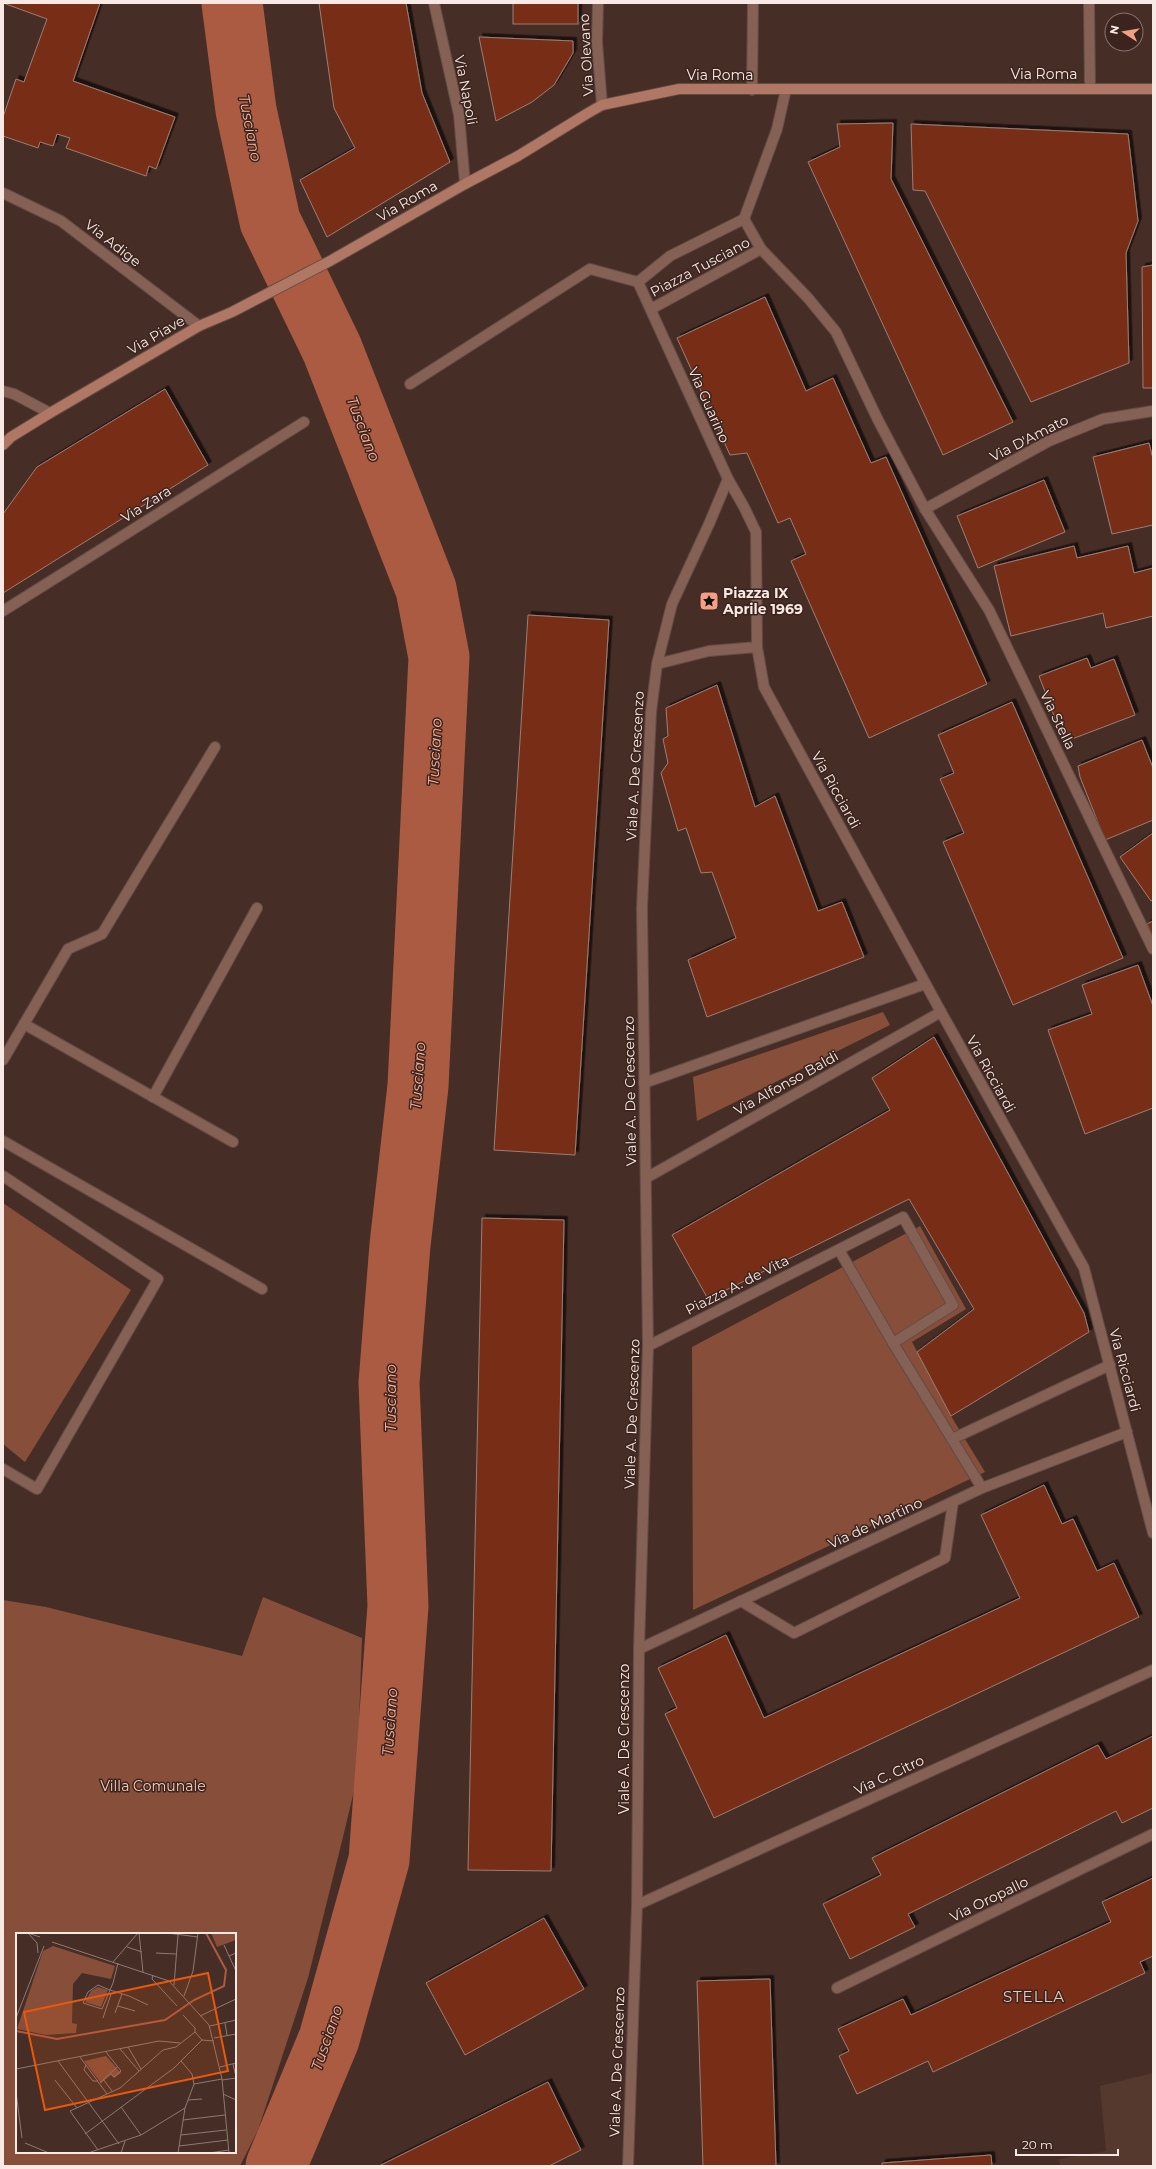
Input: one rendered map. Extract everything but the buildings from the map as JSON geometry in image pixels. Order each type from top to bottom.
[{"type":"main road","name":"Via Roma","points":[[330,261],[465,184],[518,156],[602,105],[679,89],[1153,89]]},
{"type":"main road","name":"Via Piave","points":[[3,445],[12,437],[50,413],[199,326],[232,312],[330,261]]},
{"type":"street","name":"Via Napoli","points":[[434,3],[459,114],[465,184]]},
{"type":"street","name":"Via Olevano","points":[[598,3],[597,42],[602,105]]},
{"type":"street","points":[[752,90],[753,3]]},
{"type":"street","points":[[1089,3],[1090,88]]},
{"type":"street","name":"Piazza Tusciano","points":[[638,282],[670,256],[744,219],[777,129],[786,88]]},
{"type":"street","name":"Via Adige","points":[[3,193],[61,221],[199,326]]},
{"type":"street","name":"Via Stella","points":[[744,219],[761,249],[808,298],[836,332],[878,420],[925,509],[989,610],[1153,949]]},
{"type":"street","name":"Piazza Tusciano","points":[[651,309],[761,249]]},
{"type":"street","points":[[410,384],[590,269],[638,282]]},
{"type":"street","name":"Via Guarino","points":[[638,282],[728,479],[756,532],[757,647]]},
{"type":"street","points":[[3,391],[14,394],[50,413]]},
{"type":"street","name":"Via D'Amato","points":[[925,509],[1049,441],[1104,420],[1153,411]]},
{"type":"street","name":"Via Zara","points":[[3,610],[304,422]]},
{"type":"street","name":"Viale A. De Crescenzo","points":[[628,2166],[637,1906],[639,1649],[648,1346],[642,908],[651,712],[657,664],[672,604],[710,524],[728,479]]},
{"type":"street","points":[[657,664],[709,651],[757,647]]},
{"type":"street","name":"Via Ricciardi","points":[[757,647],[764,687],[940,1012],[1084,1268],[1153,1533]]},
{"type":"street","points":[[3,1060],[68,950],[102,934],[214,747]]},
{"type":"street","points":[[153,1097],[257,908]]},
{"type":"street","points":[[644,1083],[925,984]]},
{"type":"street","name":"Via Alfonso Baldi","points":[[646,1178],[940,1012]]},
{"type":"street","points":[[24,1024],[233,1142]]},
{"type":"street","points":[[3,1141],[262,1289]]},
{"type":"street","points":[[3,1176],[158,1279],[37,1488],[3,1470]]},
{"type":"street","name":"Piazza A. de Vita","points":[[648,1346],[903,1217],[953,1305],[893,1342]]},
{"type":"street","points":[[839,1250],[982,1488]]},
{"type":"street","points":[[952,1439],[1110,1365]]},
{"type":"street","name":"Via de Martino","points":[[639,1649],[982,1488],[1127,1432]]},
{"type":"street","points":[[741,1601],[794,1633],[945,1558],[953,1502]]},
{"type":"street","name":"Via C. Citro","points":[[637,1906],[1153,1670]]},
{"type":"street","name":"Via Oropallo","points":[[837,1988],[1153,1834]]},
{"type":"shaded area","points":[[1153,2073],[1153,2166],[1060,2166],[1059,2159],[1106,2151],[1100,2086]]},
{"type":"green space","points":[[883,1012],[890,1025],[697,1121],[693,1077]]},
{"type":"green space","points":[[3,1203],[131,1290],[25,1462],[3,1444]]},
{"type":"green space","points":[[920,1226],[966,1309],[912,1342],[951,1416],[985,1472],[693,1610],[692,1347]]},
{"type":"green space","name":"Villa Comunale","points":[[263,1597],[362,1638],[357,1778],[308,1978],[258,2130],[240,2166],[3,2166],[3,1600],[46,1607],[242,1656]]},
{"type":"waterway","name":"Tusciano","points":[[232,3],[246,110],[270,221],[332,349],[426,589],[439,657],[418,1086],[400,1245],[389,1383],[398,1606],[379,1860],[329,2039],[276,2166]]},
{"type":"place","name":"Piazza IX Aprile 1969","points":[[709,601]]},
{"type":"district","name":"STELLA","points":[[1034,1997]]}]
